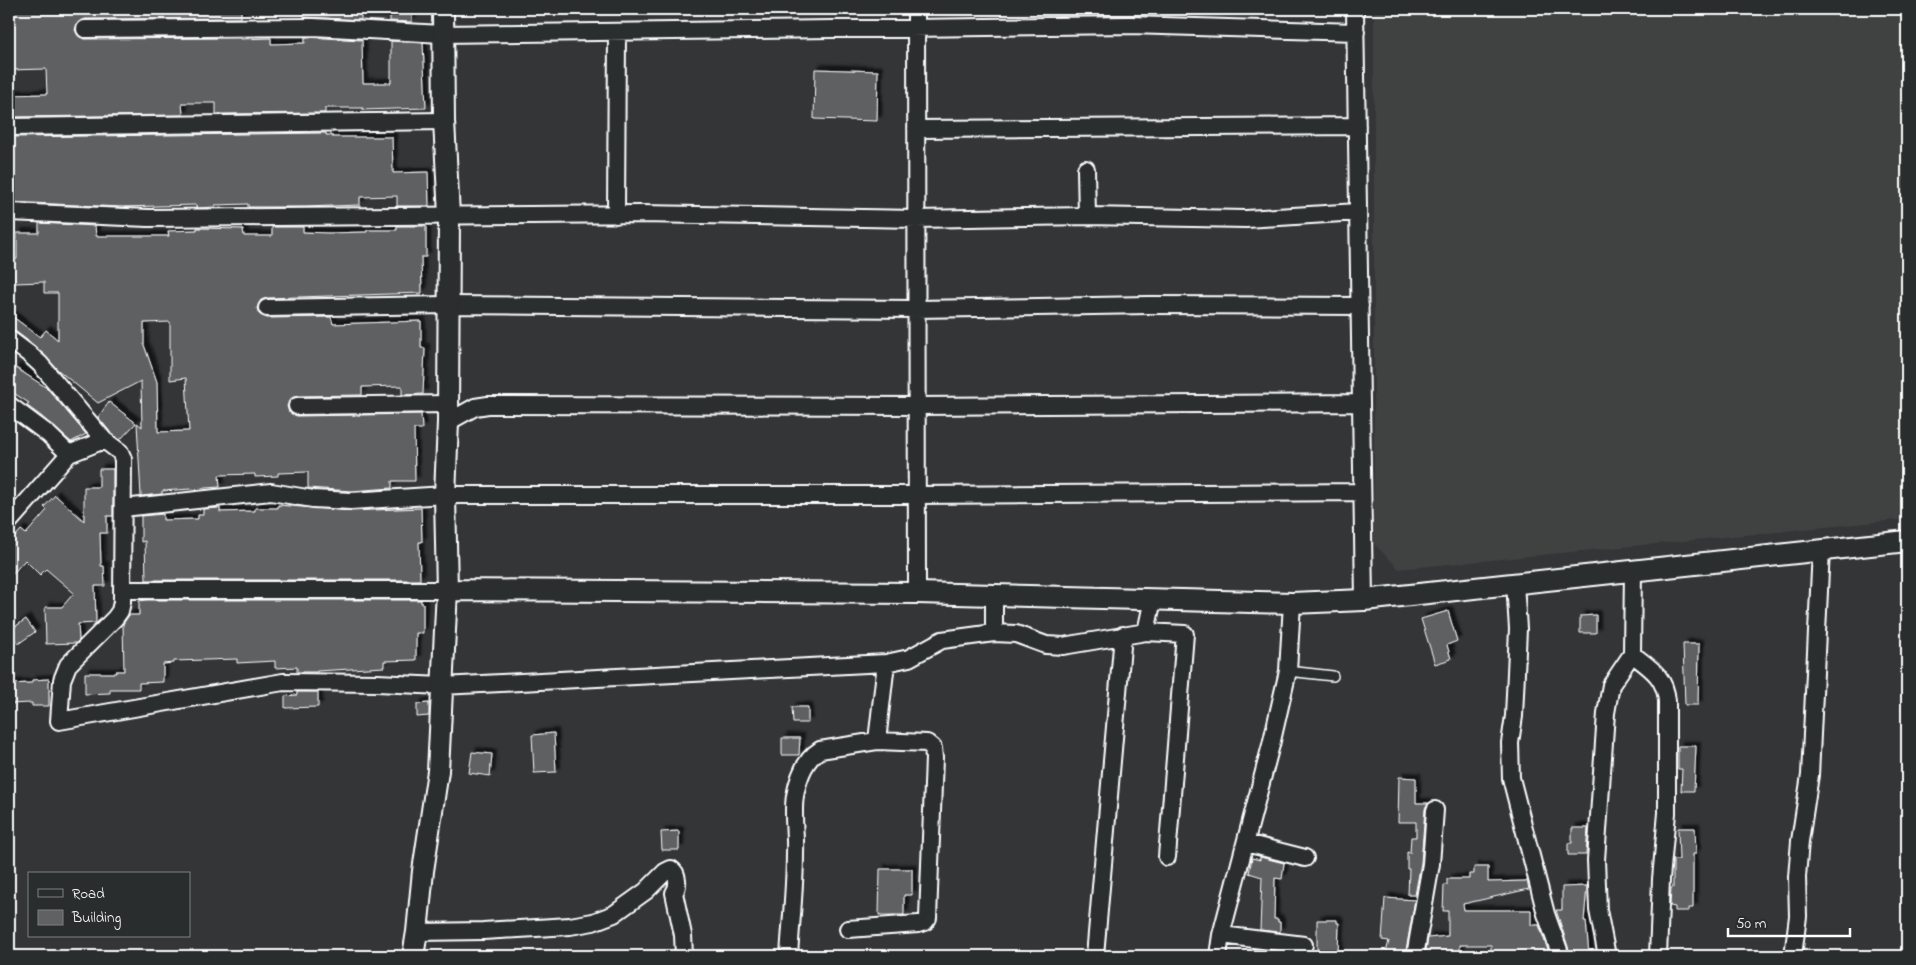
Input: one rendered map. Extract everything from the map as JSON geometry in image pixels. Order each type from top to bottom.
[{"type":"street","points":[[413,956],[418,932],[423,871],[438,771],[446,590],[445,494],[448,413],[447,305],[449,215],[444,120],[443,9]]},
{"type":"street","points":[[916,9],[917,593]]},
{"type":"street","points":[[1356,9],[1364,600]]},
{"type":"street","points":[[85,29],[313,27],[442,34],[1130,25],[1356,32]]},
{"type":"street","points":[[616,215],[617,32]]},
{"type":"street","points":[[9,127],[444,120]]},
{"type":"street","points":[[916,129],[1357,126]]},
{"type":"street","points":[[1086,169],[1087,216]]},
{"type":"street","points":[[9,212],[148,218],[616,215],[916,219],[1087,216],[1246,219],[1358,212]]},
{"type":"street","points":[[267,308],[447,305],[916,309],[1148,305],[1360,306]]},
{"type":"street","points":[[9,339],[30,354],[40,364],[104,440],[120,452],[123,459],[122,590],[120,611],[68,665],[62,680],[59,721],[283,682],[442,686],[886,663],[910,658],[942,640],[994,633],[1016,634],[1046,645],[1063,646],[1146,632],[1185,634],[1167,857]]},
{"type":"street","points":[[297,406],[448,413],[488,405],[916,406],[1361,403]]},
{"type":"street","points":[[9,405],[48,434],[69,454]]},
{"type":"street","points":[[9,522],[69,454],[104,440]]},
{"type":"street","points":[[123,508],[271,492],[314,499],[351,501],[445,494],[916,495],[1362,492]]},
{"type":"street","points":[[122,590],[917,593],[1292,603],[1364,600],[1907,541]]},
{"type":"street","points":[[1793,956],[1798,916],[1797,877],[1800,841],[1810,775],[1822,550]]},
{"type":"street","points":[[1607,956],[1598,910],[1596,860],[1606,713],[1611,685],[1632,654],[1633,570]]},
{"type":"street","points":[[1515,583],[1518,629],[1514,716],[1510,743],[1511,778],[1546,914],[1561,956]]},
{"type":"street","points":[[994,595],[994,633]]},
{"type":"street","points":[[1146,632],[1153,599]]},
{"type":"street","points":[[1218,956],[1221,935],[1271,745],[1288,672],[1292,603]]},
{"type":"street","points":[[1095,956],[1123,635]]},
{"type":"street","points":[[1632,654],[1650,668],[1666,686],[1667,813],[1661,879],[1658,956]]},
{"type":"street","points":[[877,741],[886,663]]},
{"type":"street","points":[[789,956],[795,853],[795,796],[806,764],[820,750],[877,741],[926,743],[933,748],[934,767],[928,918],[925,922],[918,924],[848,929]]},
{"type":"street","points":[[1415,956],[1431,864],[1435,834],[1435,810]]},
{"type":"street","points":[[1246,843],[1305,858]]},
{"type":"street","points":[[418,932],[483,931],[570,926],[593,922],[614,914],[671,868],[676,877],[676,890],[674,893],[683,935],[684,956]]},
{"type":"street","points":[[646,890],[665,894],[674,893]]},
{"type":"street","points":[[1221,935],[1304,945]]},
{"type":"lane","points":[[1288,672],[1333,676]]},
{"type":"shaded area","points":[[1374,9],[1907,9],[1907,519],[1399,569],[1372,542],[1374,505]]},
{"type":"building","points":[[241,9],[241,18],[85,19],[77,24],[75,30],[80,37],[85,39],[271,38],[271,44],[305,43],[305,37],[362,40],[363,83],[391,83],[391,41],[423,43],[426,108],[363,110],[363,108],[325,108],[325,113],[216,114],[216,103],[182,103],[183,115],[9,117],[9,95],[47,94],[46,69],[9,70],[9,10]]},
{"type":"building","points":[[304,9],[361,9],[361,20],[304,17]]},
{"type":"building","points":[[390,9],[412,9],[412,22],[390,21]]},
{"type":"building","points":[[815,69],[878,71],[877,121],[814,119]]},
{"type":"building","points":[[326,133],[326,135],[332,135],[332,137],[392,137],[393,173],[428,172],[429,206],[397,206],[397,196],[360,197],[360,205],[305,207],[248,207],[248,204],[215,205],[215,207],[197,208],[196,205],[121,207],[9,202],[9,178],[14,178],[13,137]]},
{"type":"building","points":[[39,223],[95,226],[96,236],[169,236],[168,231],[197,230],[197,228],[243,229],[244,236],[272,236],[272,227],[303,227],[303,232],[328,233],[397,230],[397,226],[426,226],[426,257],[421,257],[422,293],[267,298],[261,300],[257,308],[259,314],[267,318],[331,317],[333,324],[421,321],[421,348],[425,348],[423,394],[402,395],[402,386],[362,387],[362,395],[297,396],[292,398],[287,406],[289,412],[297,416],[421,414],[422,429],[414,429],[415,481],[392,481],[392,488],[351,491],[308,488],[308,472],[278,473],[278,476],[255,477],[255,474],[219,475],[220,487],[162,491],[162,494],[141,496],[137,423],[142,427],[141,381],[98,403],[58,370],[35,346],[15,331],[9,329],[9,314],[40,337],[46,330],[58,340],[58,293],[44,293],[44,282],[15,283],[15,280],[9,280],[9,260],[17,259],[17,233],[39,233]],"holes":[[[170,322],[170,380],[186,378],[189,431],[158,432],[157,382],[144,345],[144,323]]]},
{"type":"building","points":[[16,368],[47,388],[86,434],[71,442],[26,405],[29,403],[9,390],[9,380]]},
{"type":"building","points":[[109,402],[136,423],[120,440],[111,433],[98,417]]},
{"type":"building","points":[[99,469],[113,469],[113,516],[107,516],[107,533],[100,533],[101,566],[104,566],[105,586],[95,586],[96,623],[78,624],[79,640],[76,643],[46,644],[45,607],[62,607],[74,593],[46,569],[40,575],[25,560],[9,578],[9,543],[21,530],[26,534],[47,510],[44,507],[55,495],[84,521],[84,487],[99,487]]},
{"type":"building","points":[[278,505],[350,511],[421,508],[422,542],[419,542],[420,580],[146,580],[145,541],[141,542],[141,516],[163,514],[163,520],[198,519],[198,515],[203,515],[203,509],[220,508],[220,512],[255,511],[255,508],[278,508]]},
{"type":"building","points":[[421,600],[421,603],[423,603],[423,633],[416,633],[416,660],[384,661],[384,667],[297,672],[297,667],[275,668],[275,661],[237,663],[237,659],[174,661],[174,663],[163,664],[163,682],[139,683],[139,689],[110,689],[110,693],[85,694],[85,673],[116,673],[116,671],[124,671],[123,624],[129,615],[139,615],[139,601]]},
{"type":"building","points":[[1448,611],[1457,641],[1447,645],[1451,659],[1435,664],[1421,619]]},
{"type":"building","points":[[1596,615],[1596,633],[1580,633],[1580,616]]},
{"type":"building","points":[[26,619],[35,632],[18,644],[9,631]]},
{"type":"building","points":[[1683,644],[1699,644],[1698,705],[1685,705]]},
{"type":"building","points":[[49,679],[49,706],[32,706],[32,703],[9,704],[9,684],[32,683],[32,680]]},
{"type":"building","points":[[297,692],[318,692],[318,707],[285,708],[285,696],[297,695]]},
{"type":"building","points":[[429,703],[429,716],[417,717],[417,704]]},
{"type":"building","points":[[792,707],[808,707],[808,723],[793,723]]},
{"type":"building","points":[[554,733],[556,772],[534,773],[532,735]]},
{"type":"building","points":[[782,738],[800,738],[799,755],[782,755]]},
{"type":"building","points":[[1678,746],[1696,746],[1694,791],[1681,791],[1682,769],[1678,769]]},
{"type":"building","points":[[472,752],[492,754],[490,776],[469,773]]},
{"type":"building","points":[[1399,777],[1416,778],[1416,803],[1428,803],[1425,809],[1421,863],[1415,895],[1408,895],[1409,869],[1407,869],[1407,852],[1410,853],[1411,837],[1416,837],[1416,822],[1398,822]]},
{"type":"building","points":[[1572,828],[1588,828],[1586,855],[1568,855],[1568,843],[1572,843]]},
{"type":"building","points":[[1678,828],[1695,828],[1696,854],[1693,854],[1693,908],[1689,908],[1689,911],[1675,911],[1675,907],[1670,906],[1671,888],[1673,888],[1673,860],[1679,860]]},
{"type":"building","points":[[679,831],[679,850],[662,850],[661,832]]},
{"type":"building","points":[[1260,857],[1284,863],[1282,879],[1275,878],[1274,919],[1278,919],[1278,922],[1280,922],[1280,932],[1260,930],[1262,877],[1249,873],[1252,858],[1260,860]]},
{"type":"building","points":[[1474,867],[1488,867],[1488,882],[1527,881],[1529,889],[1463,904],[1464,910],[1531,910],[1531,925],[1539,925],[1550,956],[1491,955],[1491,945],[1460,945],[1460,954],[1425,956],[1428,938],[1448,936],[1448,911],[1443,911],[1444,885],[1447,885],[1447,879],[1469,879],[1469,874],[1474,874]]},
{"type":"building","points":[[880,869],[912,869],[912,895],[904,895],[904,915],[879,915]]},
{"type":"building","points":[[1587,886],[1584,921],[1586,921],[1589,955],[1572,954],[1571,956],[1556,910],[1562,910],[1562,887]]},
{"type":"building","points":[[1385,898],[1415,900],[1405,956],[1385,956],[1389,941],[1382,940]]},
{"type":"building","points":[[1317,920],[1337,920],[1337,923],[1339,923],[1338,956],[1317,956]]},
{"type":"building","points":[[1254,949],[1280,952],[1280,956],[1253,956]]}]
